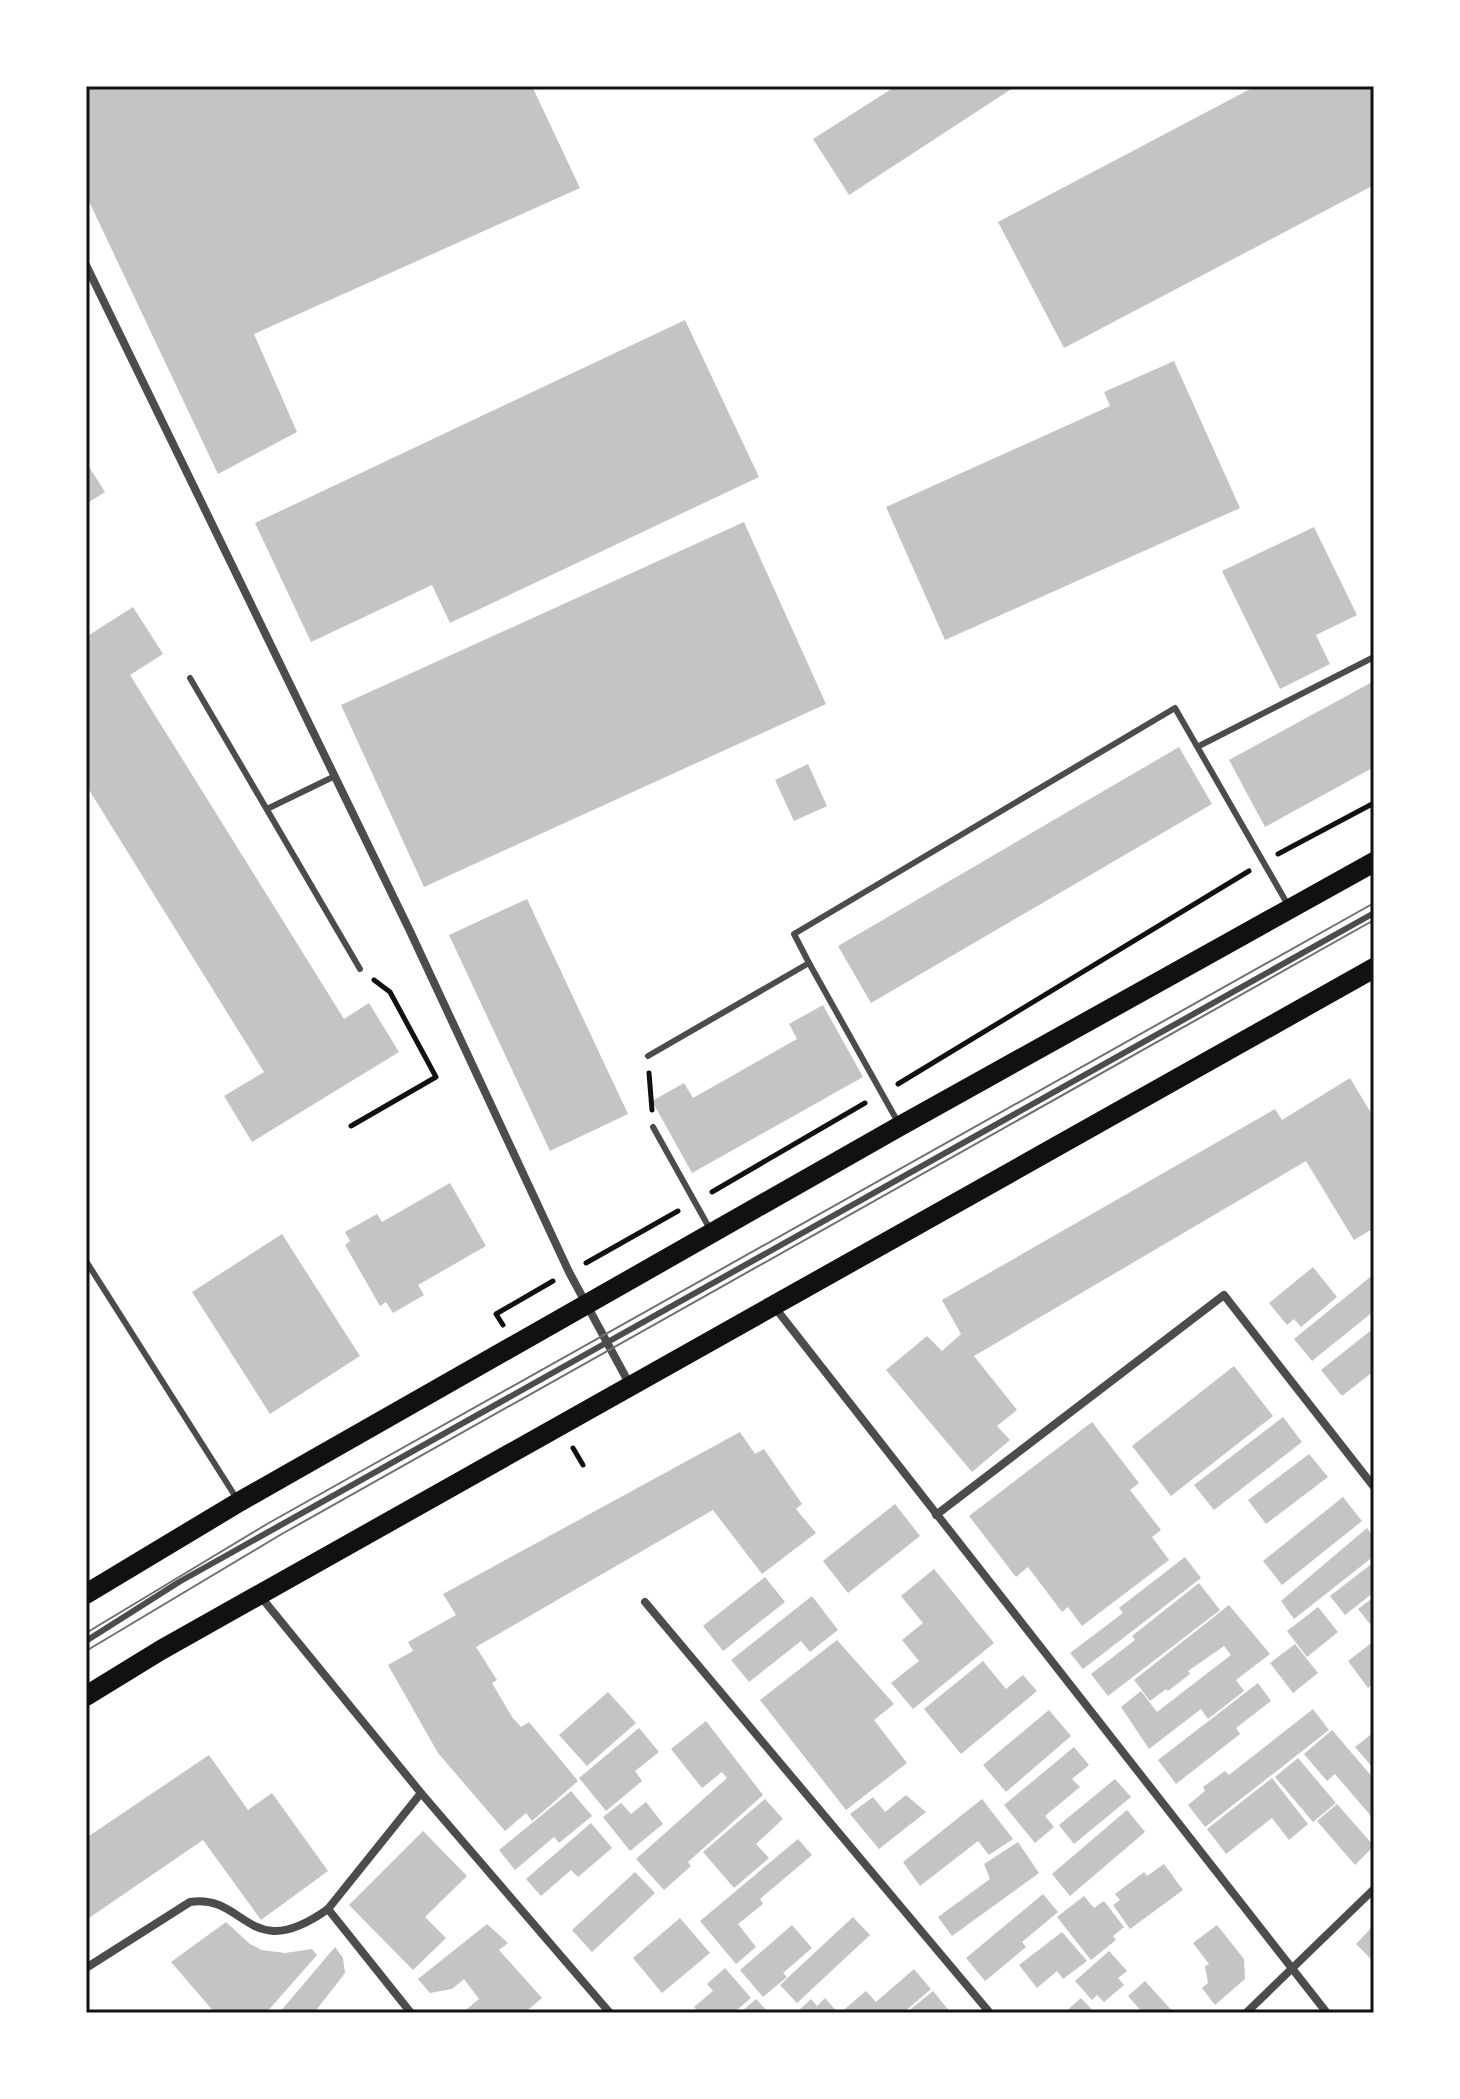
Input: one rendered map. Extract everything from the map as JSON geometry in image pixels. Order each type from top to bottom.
[{"type":"main road","points":[[86,1594],[239,1502],[900,1126],[1374,862]]},
{"type":"main road","points":[[86,1696],[772,1304],[1374,968]]},
{"type":"street","points":[[86,265],[90,282],[335,776],[569,1272],[630,1385]]},
{"type":"street","points":[[936,1515],[1224,1295],[1374,1487]]},
{"type":"street","points":[[772,1304],[1327,2013]]},
{"type":"street","points":[[259,1595],[421,1793],[610,2013]]},
{"type":"street","points":[[645,1602],[990,2013]]},
{"type":"street","points":[[86,1968],[190,1902],[204,1900],[268,1931],[289,1930],[328,1909],[421,1793]]},
{"type":"street","points":[[1246,2013],[1374,1889]]},
{"type":"street","points":[[328,1909],[411,2013]]},
{"type":"lane","points":[[1199,746],[1374,657]]},
{"type":"lane","points":[[190,678],[360,969]]},
{"type":"lane","points":[[900,1126],[794,934],[1175,708],[1290,909]]},
{"type":"lane","points":[[267,809],[335,776]]},
{"type":"lane","points":[[86,1641],[179,1582],[1374,913]]},
{"type":"lane","points":[[648,1056],[809,963]]},
{"type":"lane","points":[[653,1127],[713,1234]]},
{"type":"lane","points":[[86,1261],[239,1502]]},
{"type":"path","points":[[496,1314],[882,1093],[1263,862],[1374,803]]},
{"type":"path","points":[[351,1126],[436,1077],[390,992],[360,969]]},
{"type":"path","points":[[648,1056],[653,1127]]},
{"type":"building","points":[[86,86],[532,86],[580,188],[254,334],[297,432],[218,474],[86,195]]},
{"type":"building","points":[[896,86],[1016,86],[849,195],[813,139]]},
{"type":"building","points":[[1256,86],[1374,86],[1374,185],[1064,348],[998,222]]},
{"type":"building","points":[[685,320],[759,477],[450,623],[432,585],[311,642],[255,523]]},
{"type":"building","points":[[1174,361],[1240,508],[945,640],[886,507],[1110,406],[1104,392]]},
{"type":"building","points":[[86,462],[105,492],[86,504]]},
{"type":"building","points":[[744,522],[826,704],[424,887],[341,705]]},
{"type":"building","points":[[1314,527],[1357,615],[1316,635],[1330,664],[1280,689],[1222,571]]},
{"type":"building","points":[[133,607],[163,654],[130,675],[344,1019],[369,1003],[399,1052],[252,1142],[224,1096],[264,1072],[86,785],[86,637]]},
{"type":"building","points":[[1374,681],[1374,767],[1265,827],[1229,760]]},
{"type":"building","points":[[1179,747],[1212,804],[871,1003],[838,946]]},
{"type":"building","points":[[808,764],[827,806],[794,821],[775,780]]},
{"type":"building","points":[[527,899],[628,1114],[550,1151],[449,935]]},
{"type":"building","points":[[823,1005],[863,1077],[692,1173],[652,1101],[684,1083],[693,1098],[797,1039],[789,1024]]},
{"type":"building","points":[[1350,1078],[1374,1118],[1374,1228],[1354,1240],[1306,1161],[974,1356],[1017,1410],[997,1426],[1010,1440],[972,1472],[886,1370],[927,1336],[942,1351],[961,1334],[942,1300],[1275,1109],[1282,1120]]},
{"type":"building","points":[[450,1183],[486,1246],[418,1285],[424,1295],[393,1313],[386,1302],[380,1306],[345,1245],[350,1241],[345,1232],[377,1214],[382,1222]]},
{"type":"building","points":[[282,1234],[360,1356],[270,1414],[192,1292]]},
{"type":"building","points":[[1313,1267],[1337,1297],[1301,1327],[1294,1319],[1287,1325],[1269,1303]]},
{"type":"building","points":[[1374,1274],[1374,1311],[1312,1361],[1294,1339]]},
{"type":"building","points":[[1374,1328],[1374,1371],[1342,1396],[1321,1370]]},
{"type":"building","points":[[1234,1366],[1273,1416],[1171,1496],[1132,1446]]},
{"type":"building","points":[[1283,1417],[1302,1442],[1214,1510],[1194,1485]]},
{"type":"building","points":[[1092,1422],[1139,1483],[1130,1490],[1161,1530],[1152,1537],[1169,1560],[1082,1626],[1068,1607],[1062,1612],[1028,1567],[1016,1577],[969,1516]]},
{"type":"building","points":[[740,1432],[755,1454],[764,1449],[802,1504],[796,1509],[816,1533],[762,1574],[713,1510],[476,1647],[497,1680],[492,1683],[512,1717],[521,1727],[529,1722],[578,1781],[532,1821],[526,1813],[505,1831],[438,1753],[388,1665],[413,1651],[408,1642],[456,1615],[443,1594]]},
{"type":"building","points":[[1309,1454],[1328,1477],[1266,1524],[1248,1500]]},
{"type":"building","points":[[1343,1497],[1362,1521],[1282,1585],[1263,1561]]},
{"type":"building","points":[[895,1504],[920,1536],[848,1593],[823,1561]]},
{"type":"building","points":[[1367,1528],[1374,1538],[1374,1556],[1294,1619],[1281,1601]]},
{"type":"building","points":[[1185,1557],[1201,1578],[1083,1669],[1070,1653],[1123,1613],[1119,1608]]},
{"type":"building","points":[[1374,1562],[1374,1592],[1345,1615],[1330,1596]]},
{"type":"building","points":[[934,1569],[994,1643],[913,1709],[891,1683],[919,1661],[902,1640],[923,1623],[901,1596]]},
{"type":"building","points":[[765,1577],[785,1602],[723,1651],[703,1626]]},
{"type":"building","points":[[1199,1583],[1220,1610],[1108,1696],[1091,1674],[1135,1640],[1132,1636]]},
{"type":"building","points":[[812,1596],[838,1630],[810,1652],[801,1641],[749,1682],[731,1660]]},
{"type":"building","points":[[1374,1597],[1374,1629],[1358,1609]]},
{"type":"building","points":[[1229,1605],[1270,1654],[1236,1680],[1244,1691],[1208,1719],[1201,1709],[1149,1749],[1121,1707],[1141,1691],[1157,1712],[1231,1655],[1224,1646],[1188,1671],[1190,1674],[1168,1691],[1166,1689],[1150,1701],[1134,1680]]},
{"type":"building","points":[[1318,1607],[1338,1632],[1307,1657],[1287,1631]]},
{"type":"building","points":[[837,1640],[894,1704],[874,1720],[907,1763],[846,1810],[760,1700]]},
{"type":"building","points":[[1374,1641],[1374,1683],[1368,1688],[1348,1661]]},
{"type":"building","points":[[1295,1644],[1318,1673],[1293,1693],[1270,1663]]},
{"type":"building","points":[[983,1661],[1006,1689],[1023,1675],[1037,1691],[961,1754],[924,1709]]},
{"type":"building","points":[[1258,1683],[1271,1701],[1236,1728],[1240,1734],[1176,1784],[1158,1760]]},
{"type":"building","points":[[608,1692],[636,1723],[587,1766],[559,1735]]},
{"type":"building","points":[[1313,1709],[1329,1730],[1205,1827],[1188,1805],[1205,1791],[1203,1787],[1225,1771],[1229,1775]]},
{"type":"building","points":[[1049,1710],[1071,1736],[1006,1792],[983,1765]]},
{"type":"building","points":[[706,1721],[763,1795],[688,1862],[691,1866],[664,1890],[636,1859],[727,1778],[722,1772],[702,1788],[671,1749]]},
{"type":"building","points":[[639,1728],[659,1752],[635,1771],[642,1781],[606,1811],[579,1778]]},
{"type":"building","points":[[1332,1730],[1374,1779],[1374,1813],[1371,1816],[1335,1774],[1327,1781],[1304,1754]]},
{"type":"building","points":[[1374,1732],[1374,1769],[1355,1747]]},
{"type":"building","points":[[1074,1747],[1089,1765],[1072,1779],[1080,1787],[1045,1816],[1054,1827],[1035,1843],[1004,1805]]},
{"type":"building","points":[[209,1755],[248,1810],[272,1793],[328,1871],[261,1920],[203,1840],[86,1920],[86,1838]]},
{"type":"building","points":[[1298,1758],[1336,1803],[1313,1822],[1275,1777]]},
{"type":"building","points":[[1272,1778],[1308,1824],[1289,1840],[1272,1818],[1226,1854],[1207,1829]]},
{"type":"building","points":[[1115,1779],[1131,1797],[1074,1844],[1059,1825]]},
{"type":"building","points":[[571,1791],[592,1816],[559,1843],[554,1837],[515,1870],[499,1850]]},
{"type":"building","points":[[906,1795],[926,1812],[879,1849],[850,1814],[873,1797],[885,1812]]},
{"type":"building","points":[[765,1799],[783,1819],[756,1844],[769,1858],[734,1888],[703,1852]]},
{"type":"building","points":[[982,1799],[1013,1839],[989,1855],[978,1841],[920,1886],[903,1862]]},
{"type":"building","points":[[646,1802],[663,1824],[630,1851],[603,1817],[621,1803],[631,1814]]},
{"type":"building","points":[[1337,1804],[1374,1846],[1355,1865],[1317,1821]]},
{"type":"building","points":[[1127,1810],[1145,1832],[1070,1896],[1052,1874]]},
{"type":"building","points":[[591,1823],[612,1848],[578,1877],[571,1870],[541,1896],[526,1879]]},
{"type":"building","points":[[423,1831],[467,1876],[425,1917],[446,1938],[413,1970],[349,1905]]},
{"type":"building","points":[[798,1839],[812,1855],[760,1899],[763,1904],[738,1924],[756,1947],[736,1964],[700,1921]]},
{"type":"building","points":[[1018,1842],[1039,1873],[952,1936],[938,1917],[990,1879],[984,1864]]},
{"type":"building","points":[[1164,1864],[1183,1890],[1130,1929],[1113,1905],[1120,1900],[1115,1894],[1144,1872],[1147,1876]]},
{"type":"building","points":[[635,1872],[655,1893],[592,1952],[572,1930]]},
{"type":"building","points":[[1043,1894],[1058,1912],[1022,1942],[1026,1947],[985,1981],[966,1958]]},
{"type":"building","points":[[1084,1896],[1094,1908],[1104,1901],[1124,1927],[1113,1936],[1116,1940],[1091,1960],[1057,1917]]},
{"type":"building","points":[[853,1917],[870,1935],[797,2003],[780,1985]]},
{"type":"building","points":[[680,1918],[710,1953],[662,1993],[633,1958]]},
{"type":"building","points":[[226,1922],[250,1944],[262,1950],[285,1953],[312,1949],[317,1955],[266,2013],[215,2013],[171,1962]]},
{"type":"building","points":[[487,1924],[508,1943],[499,1950],[542,1998],[524,2013],[462,2013],[479,1999],[464,1979],[452,1989],[430,1993],[418,1979]]},
{"type":"building","points":[[792,1925],[812,1948],[783,1973],[787,1977],[763,1997],[740,1970]]},
{"type":"building","points":[[1217,1925],[1244,1959],[1245,1979],[1215,2005],[1202,1988],[1208,1983],[1205,1966],[1209,1964],[1193,1943]]},
{"type":"building","points":[[1374,1925],[1374,1962],[1356,1944]]},
{"type":"building","points":[[1062,1932],[1087,1961],[1063,1979],[1057,1971],[1037,1988],[1019,1965]]},
{"type":"building","points":[[335,1947],[343,1958],[345,1973],[314,2013],[279,2013]]},
{"type":"building","points":[[1109,1951],[1127,1971],[1118,1978],[1124,1985],[1104,2002],[1097,1995],[1092,2000],[1075,1981]]},
{"type":"building","points":[[725,1968],[751,1998],[733,2013],[699,2013],[694,2007],[713,1991],[707,1984]]},
{"type":"building","points":[[914,1969],[931,1989],[903,2013],[840,2013],[866,1991],[876,2002]]},
{"type":"building","points":[[1145,1981],[1174,2013],[1143,2013],[1128,1996]]},
{"type":"building","points":[[933,1991],[951,2013],[906,2013]]},
{"type":"building","points":[[825,1998],[838,2013],[796,2013],[811,1999],[817,2006]]},
{"type":"building","points":[[1081,1998],[1095,2013],[1064,2013]]},
{"type":"building","points":[[756,1999],[769,2013],[740,2013]]},
{"type":"tram line","points":[[86,1633],[267,1524],[1374,903]]},
{"type":"tram line","points":[[86,1651],[280,1535],[1374,920]]}]
